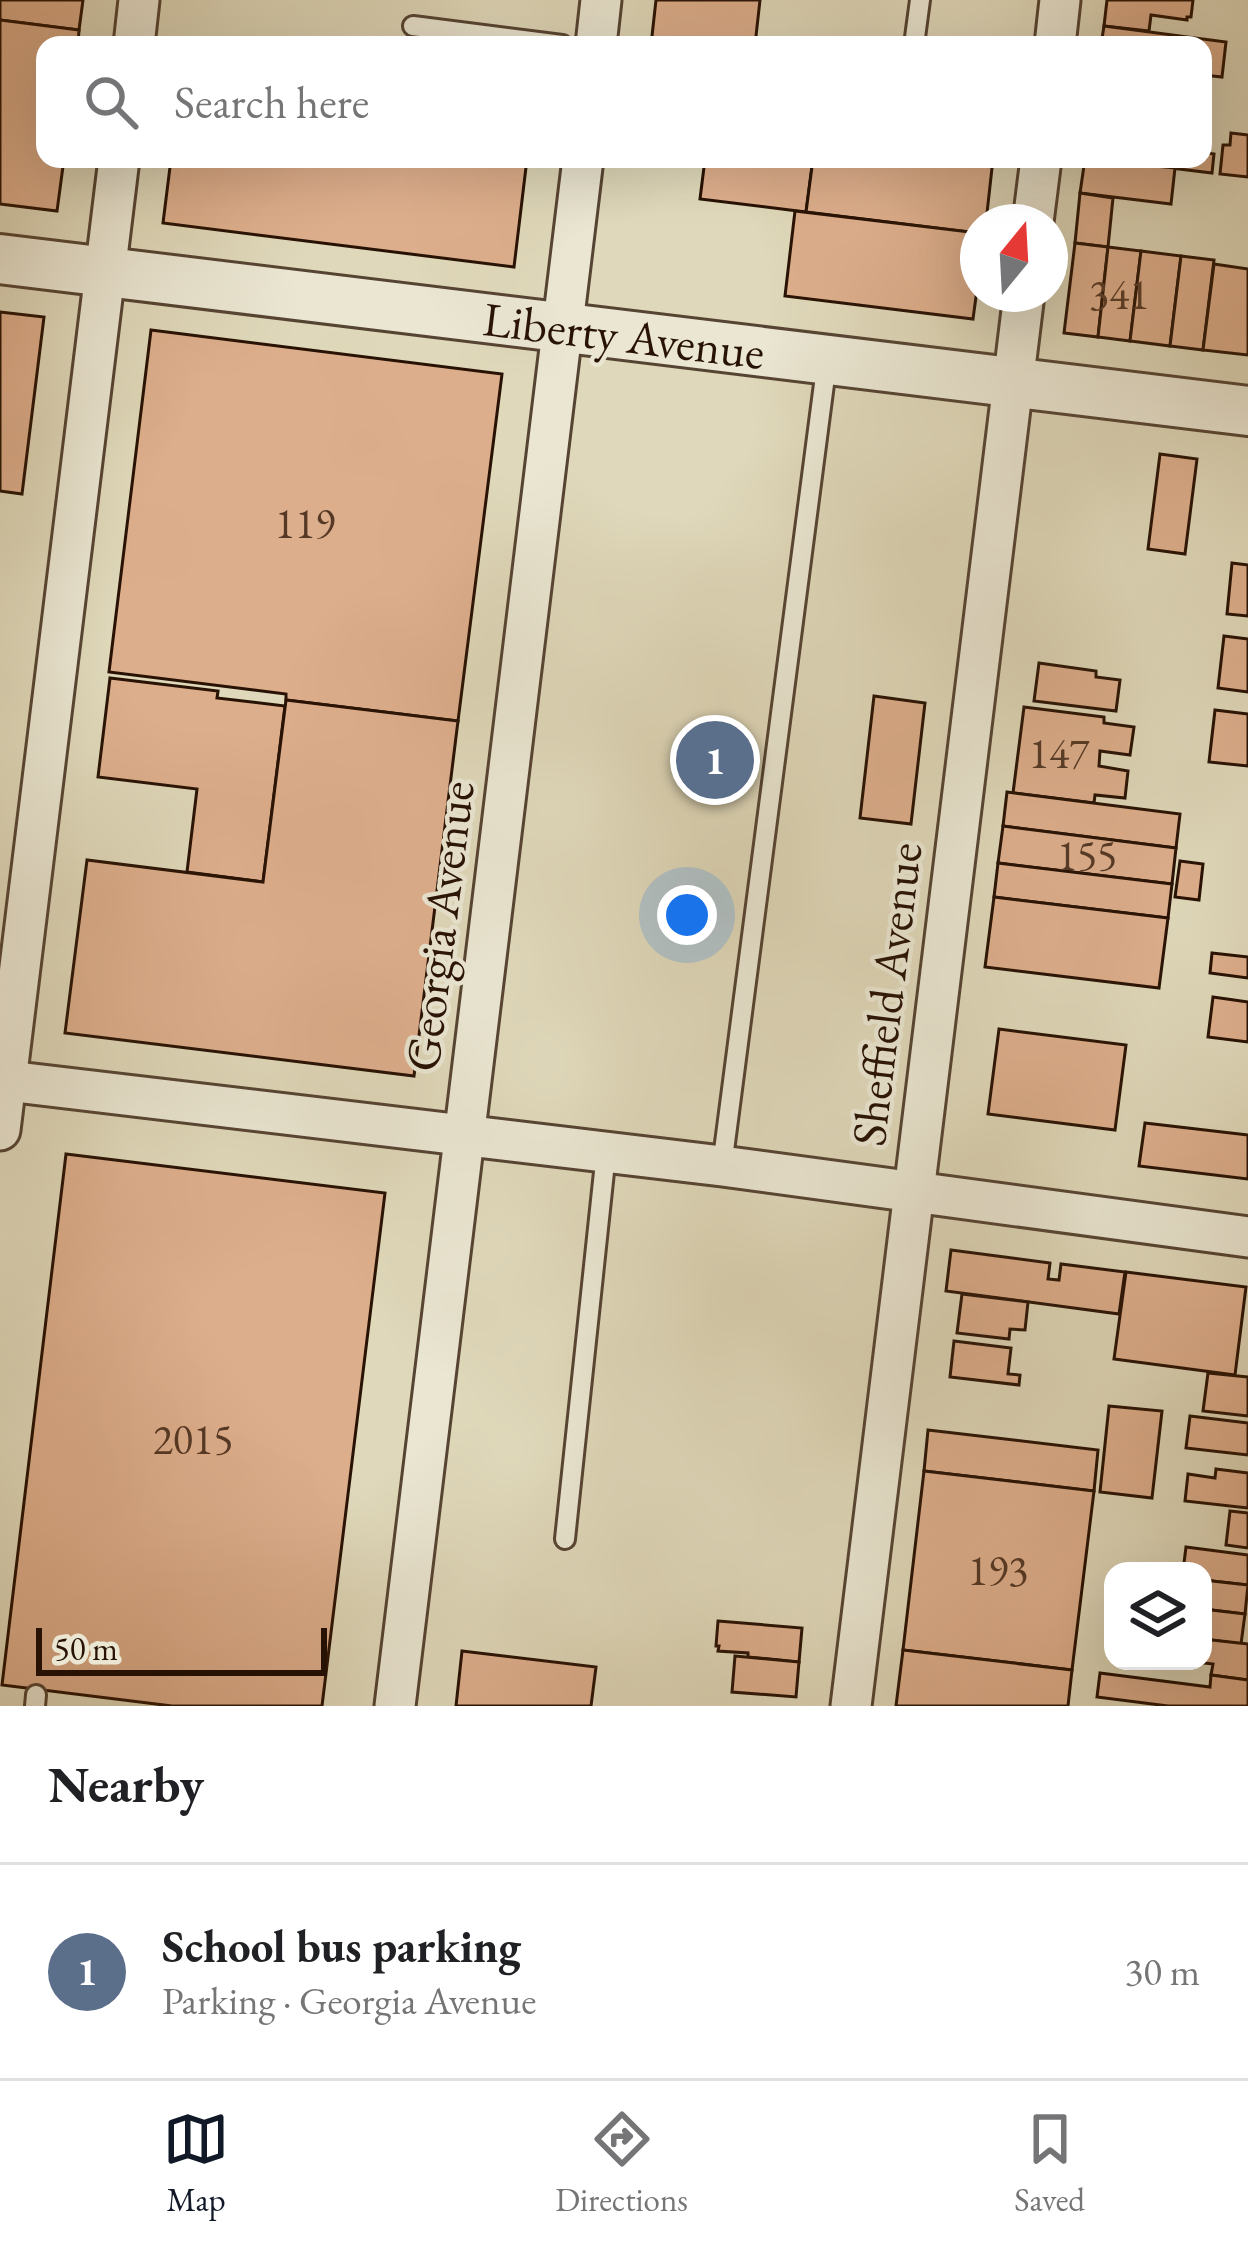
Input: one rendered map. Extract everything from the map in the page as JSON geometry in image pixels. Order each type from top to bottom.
[{"type":"street","points":[[135,36],[139,0]]},
{"type":"street","points":[[597,36],[601,0]]},
{"type":"street","points":[[1056,36],[1060,0]]},
{"type":"street","points":[[0,1130],[118,168]]},
{"type":"street","name":"Georgia Avenue","points":[[395,1706],[582,168]]},
{"type":"street","points":[[1035,204],[1039,168]]},
{"type":"street","name":"Liberty Avenue","points":[[0,259],[1248,411]]},
{"type":"street","name":"Sheffield Avenue","points":[[851,1706],[1022,312]]},
{"type":"street","points":[[3,1081],[722,1166],[1248,1238]]},
{"type":"lane","points":[[915,36],[920,0]]},
{"type":"lane","points":[[413,26],[491,36]]},
{"type":"lane","points":[[722,1166],[827,359]]},
{"type":"lane","points":[[565,1539],[606,1153]]},
{"type":"building","points":[[0,0],[83,0],[79,30],[0,20]]},
{"type":"building","points":[[656,0],[760,0],[756,36],[652,36]]},
{"type":"building","points":[[1107,0],[1193,0],[1187,20],[1151,15],[1149,31],[1104,26]]},
{"type":"building","points":[[0,20],[79,30],[79,36],[36,36],[36,168],[63,168],[57,211],[0,204]]},
{"type":"building","points":[[1104,26],[1180,36],[1102,36]]},
{"type":"building","points":[[1212,40],[1226,42],[1222,77],[1212,76]]},
{"type":"building","points":[[1231,133],[1248,135],[1248,177],[1220,174],[1223,145],[1230,145]]},
{"type":"building","points":[[1212,154],[1214,154],[1212,173],[1171,168],[1212,168]]},
{"type":"building","points":[[170,168],[526,168],[514,267],[163,223]]},
{"type":"building","points":[[704,168],[812,168],[806,212],[700,199]]},
{"type":"building","points":[[812,168],[992,168],[988,204],[960,204],[960,231],[806,212]]},
{"type":"building","points":[[1084,168],[1175,168],[1171,204],[1080,193]]},
{"type":"building","points":[[1080,193],[1113,198],[1108,247],[1075,243]]},
{"type":"building","points":[[795,211],[960,231],[960,312],[974,312],[973,319],[785,296]]},
{"type":"building","points":[[1075,243],[1108,247],[1098,337],[1064,333]]},
{"type":"building","points":[[1108,247],[1141,251],[1130,341],[1098,337]]},
{"type":"building","points":[[1141,251],[1181,256],[1170,346],[1130,341]]},
{"type":"building","points":[[1181,256],[1214,260],[1203,350],[1170,346]]},
{"type":"building","points":[[1214,264],[1248,269],[1248,355],[1203,350]]},
{"type":"building","points":[[0,312],[44,317],[22,494],[0,491]]},
{"type":"building","points":[[151,330],[502,374],[458,721],[109,672]]},
{"type":"building","points":[[1160,454],[1197,459],[1185,554],[1148,549]]},
{"type":"building","points":[[1232,563],[1248,565],[1248,616],[1227,614]]},
{"type":"building","points":[[1224,636],[1248,639],[1248,692],[1218,688]]},
{"type":"building","points":[[1039,663],[1096,671],[1096,677],[1120,680],[1116,711],[1034,701]]},
{"type":"building","points":[[110,678],[218,691],[217,698],[285,706],[263,882],[187,872],[197,789],[98,777]]},
{"type":"building","points":[[874,696],[925,703],[911,824],[860,818]]},
{"type":"building","points":[[286,700],[458,721],[414,1076],[65,1033],[87,860],[263,882]]},
{"type":"building","points":[[1024,707],[1104,717],[1104,723],[1134,727],[1130,755],[1100,751],[1099,766],[1128,771],[1125,798],[1095,795],[1094,803],[1013,793]]},
{"type":"building","points":[[1215,710],[1248,714],[1248,766],[1209,762]]},
{"type":"building","points":[[1007,792],[1180,814],[1176,848],[1003,826]]},
{"type":"building","points":[[1003,826],[1176,848],[1172,884],[998,863]]},
{"type":"building","points":[[1180,861],[1203,864],[1199,900],[1175,897]]},
{"type":"building","points":[[998,863],[1172,884],[1168,918],[994,897]]},
{"type":"building","points":[[994,897],[1168,918],[1159,988],[985,967]]},
{"type":"building","points":[[1212,953],[1248,957],[1248,978],[1210,973]]},
{"type":"building","points":[[1213,997],[1248,1002],[1248,1042],[1208,1037]]},
{"type":"building","points":[[999,1029],[1126,1045],[1115,1130],[988,1114]]},
{"type":"building","points":[[1145,1123],[1248,1135],[1248,1179],[1139,1166]]},
{"type":"building","points":[[66,1154],[385,1193],[322,1706],[172,1706],[2,1685]]},
{"type":"building","points":[[951,1250],[1050,1263],[1048,1279],[1059,1280],[1061,1264],[1125,1272],[1119,1314],[946,1291]]},
{"type":"building","points":[[1126,1272],[1246,1287],[1235,1375],[1114,1359]]},
{"type":"building","points":[[962,1294],[1028,1302],[1025,1330],[1010,1329],[1009,1339],[957,1333]]},
{"type":"building","points":[[954,1341],[1011,1348],[1008,1374],[1020,1375],[1019,1385],[950,1377]]},
{"type":"building","points":[[1208,1373],[1248,1377],[1248,1416],[1203,1411]]},
{"type":"building","points":[[1109,1406],[1162,1411],[1152,1498],[1100,1492]]},
{"type":"building","points":[[1190,1416],[1248,1423],[1248,1455],[1186,1448]]},
{"type":"building","points":[[928,1430],[1098,1450],[1094,1491],[924,1471]]},
{"type":"building","points":[[1216,1469],[1248,1473],[1248,1508],[1185,1501],[1188,1474],[1215,1478]]},
{"type":"building","points":[[924,1471],[1094,1491],[1072,1670],[903,1650]]},
{"type":"building","points":[[1230,1511],[1248,1513],[1248,1548],[1226,1545]]},
{"type":"building","points":[[1186,1547],[1248,1555],[1248,1585],[1212,1581],[1212,1562],[1184,1562]]},
{"type":"building","points":[[1212,1581],[1248,1585],[1245,1614],[1212,1610]]},
{"type":"building","points":[[1212,1610],[1245,1614],[1241,1644],[1212,1640]]},
{"type":"building","points":[[718,1621],[802,1628],[799,1662],[718,1651]]},
{"type":"building","points":[[1212,1640],[1248,1644],[1248,1680],[1211,1675]]},
{"type":"building","points":[[903,1650],[1072,1670],[1068,1706],[896,1706]]},
{"type":"building","points":[[462,1651],[596,1667],[591,1706],[456,1706]]},
{"type":"building","points":[[735,1656],[799,1662],[796,1697],[732,1692]]},
{"type":"building","points":[[1100,1673],[1210,1687],[1211,1675],[1248,1680],[1248,1706],[1168,1706],[1097,1697]]},
{"type":"place","name":"School bus parking","points":[[715,760]]}]
